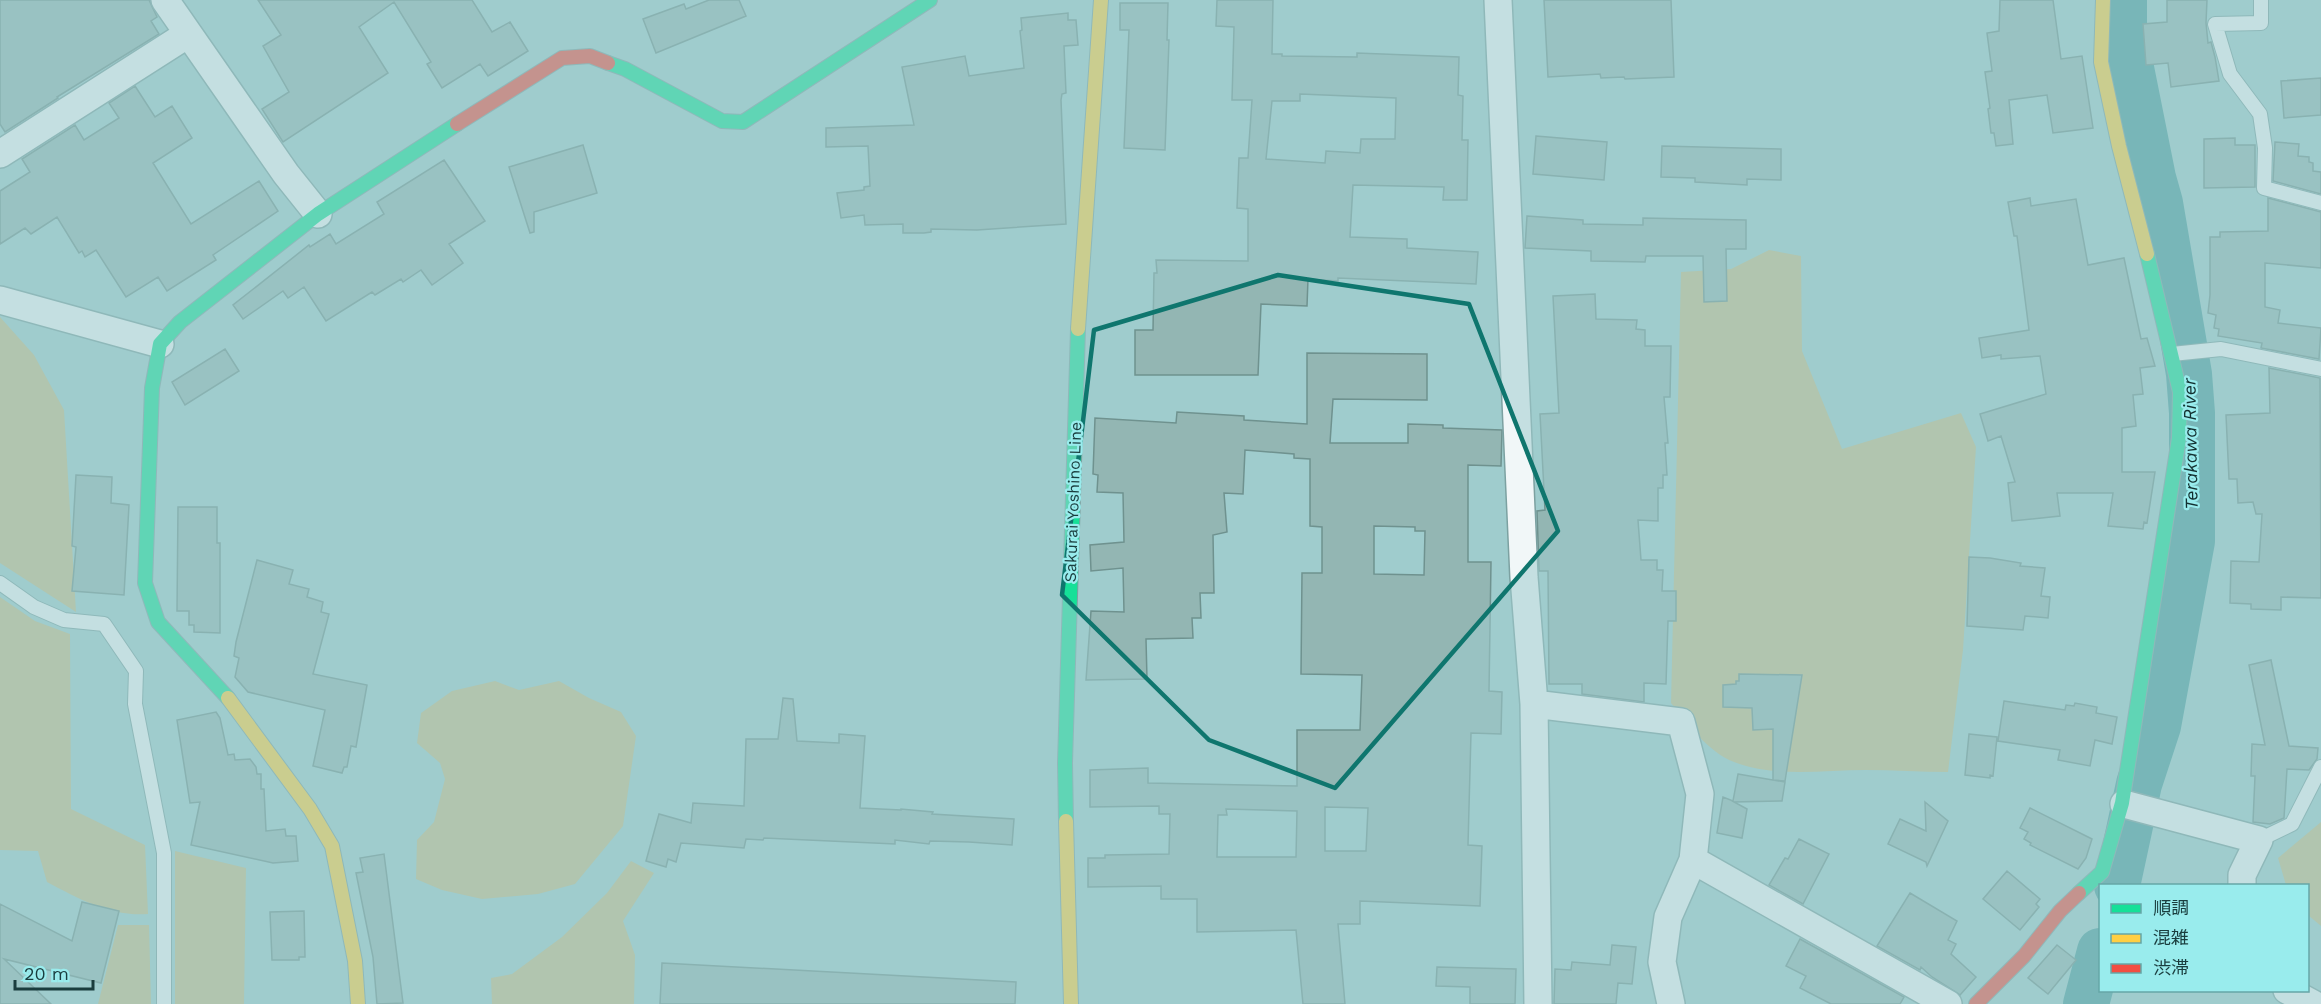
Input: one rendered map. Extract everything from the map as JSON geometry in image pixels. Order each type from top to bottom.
[{"type":"street","points":[[165,0],[286,174],[318,214]]},
{"type":"street","points":[[358,1004],[355,961],[332,846],[310,809],[231,700],[158,622],[145,583],[148,434],[152,388],[160,344],[180,322],[318,214],[405,156],[562,58],[590,56],[625,69],[722,121],[743,122],[930,0]]},
{"type":"street","name":"Sakurai Yoshino Line","points":[[1071,1004],[1065,751],[1078,319],[1101,0]]},
{"type":"street","points":[[1498,0],[1524,577],[1534,704],[1538,1004]]},
{"type":"street","points":[[1976,1004],[2024,956],[2060,911],[2102,872],[2123,803],[2179,438],[2180,392],[2177,354],[2119,146],[2101,62],[2103,0]]},
{"type":"street","points":[[0,154],[188,34]]},
{"type":"street","points":[[0,300],[160,344]]},
{"type":"street","points":[[1534,704],[1681,722],[1701,794],[1693,860],[1668,917],[1662,962],[1671,1004]]},
{"type":"street","points":[[2123,803],[2259,840],[2242,875],[2242,884]]},
{"type":"street","points":[[1693,860],[1948,1004]]},
{"type":"street","points":[[2291,992],[2313,1004]]},
{"type":"lane","points":[[2261,0],[2261,23],[2215,24],[2230,74],[2260,114],[2265,148],[2264,188],[2321,203]]},
{"type":"lane","points":[[2177,354],[2221,349],[2321,369]]},
{"type":"lane","points":[[0,583],[34,607],[64,620],[104,624],[136,671],[135,704],[164,853],[164,1004]]},
{"type":"lane","points":[[2259,840],[2292,824],[2321,767]]},
{"type":"highlighted area","points":[[1278,275],[1469,304],[1558,531],[1335,788],[1209,740],[1062,595],[1094,330]]},
{"type":"shaded area","points":[[1769,250],[1801,256],[1802,351],[1842,449],[1961,413],[1976,447],[1963,650],[1948,772],[1866,770],[1783,772],[1750,767],[1734,762],[1716,752],[1699,737],[1671,703],[1681,272],[1731,269]]},
{"type":"shaded area","points":[[0,317],[34,355],[64,410],[76,612],[0,563]]},
{"type":"shaded area","points":[[0,597],[35,621],[70,634],[71,809],[145,845],[148,914],[122,913],[96,906],[47,882],[38,851],[0,850]]},
{"type":"shaded area","points":[[495,681],[519,690],[559,681],[621,712],[636,736],[623,826],[575,884],[538,894],[482,899],[442,890],[416,879],[417,840],[434,822],[445,779],[440,763],[417,743],[421,713],[452,691]]},
{"type":"shaded area","points":[[2321,822],[2321,926],[2309,916],[2309,884],[2286,884],[2278,858]]},
{"type":"shaded area","points":[[175,851],[246,868],[244,1004],[175,1004]]},
{"type":"shaded area","points":[[631,861],[654,873],[623,921],[635,955],[634,1004],[492,1004],[491,978],[512,974],[562,937],[607,893]]},
{"type":"shaded area","points":[[118,925],[149,925],[151,1004],[98,1004]]},
{"type":"building","points":[[0,0],[149,0],[157,17],[151,21],[159,34],[5,132],[0,124]]},
{"type":"building","points":[[258,0],[472,0],[492,32],[510,22],[528,51],[488,76],[480,64],[442,88],[427,64],[431,62],[394,2],[359,27],[388,73],[283,142],[262,109],[289,92],[263,46],[281,35]]},
{"type":"building","points":[[709,0],[739,0],[746,16],[656,53],[643,19],[684,4],[686,9]]},
{"type":"building","points":[[1217,0],[1273,0],[1272,54],[1357,57],[1357,53],[1459,57],[1458,95],[1463,96],[1462,140],[1468,140],[1467,200],[1443,200],[1444,187],[1353,185],[1350,237],[1407,239],[1407,248],[1478,252],[1476,284],[1338,278],[1338,281],[1308,279],[1307,306],[1261,304],[1258,375],[1135,375],[1135,330],[1153,330],[1156,260],[1248,261],[1248,209],[1237,208],[1239,158],[1248,158],[1252,100],[1232,100],[1234,27],[1216,26]],"holes":[[[1300,94],[1396,98],[1395,139],[1361,139],[1360,153],[1326,151],[1325,163],[1266,159],[1272,101],[1300,101]]]},
{"type":"building","points":[[1544,0],[1671,0],[1674,77],[1625,79],[1624,77],[1601,78],[1600,74],[1548,77]]},
{"type":"building","points":[[2000,0],[2053,0],[2061,59],[2082,56],[2093,128],[2053,133],[2047,95],[2009,100],[2013,144],[1996,146],[1994,133],[1991,133],[1985,72],[1992,71],[1987,33],[1999,31]]},
{"type":"building","points":[[2167,0],[2207,0],[2208,43],[2211,42],[2219,81],[2171,87],[2168,63],[2146,65],[2143,24],[2167,22]]},
{"type":"building","points":[[1120,3],[1168,3],[1165,150],[1124,148],[1129,30],[1120,30]]},
{"type":"building","points":[[1068,13],[1068,20],[1076,20],[1078,45],[1064,46],[1066,93],[1062,94],[1061,100],[1066,224],[977,230],[931,229],[931,232],[924,233],[903,233],[903,224],[865,225],[864,215],[841,218],[837,193],[864,190],[864,187],[870,186],[868,146],[826,147],[826,128],[914,125],[902,67],[965,56],[969,76],[1024,68],[1021,18]]},
{"type":"building","points":[[2321,78],[2321,115],[2284,118],[2281,81]]},
{"type":"building","points":[[135,86],[155,117],[172,106],[192,138],[153,163],[191,224],[259,181],[278,211],[213,255],[216,260],[167,291],[158,277],[126,297],[96,250],[85,257],[82,251],[79,253],[57,217],[31,234],[25,228],[0,244],[0,191],[30,172],[22,159],[75,125],[84,140],[119,118],[109,103]]},
{"type":"building","points":[[1536,136],[1607,142],[1604,180],[1533,174]]},
{"type":"building","points":[[2235,138],[2235,145],[2255,145],[2255,187],[2204,188],[2204,139]]},
{"type":"building","points":[[2275,142],[2299,144],[2298,156],[2309,157],[2309,162],[2313,163],[2313,171],[2321,172],[2321,194],[2273,181]]},
{"type":"building","points":[[583,145],[597,193],[534,212],[534,232],[530,233],[509,167]]},
{"type":"building","points":[[1662,146],[1781,149],[1781,180],[1747,179],[1747,185],[1695,182],[1695,178],[1661,177]]},
{"type":"building","points":[[444,160],[485,221],[449,244],[463,263],[432,285],[421,270],[403,282],[401,279],[375,295],[372,292],[326,321],[304,287],[288,298],[283,291],[243,319],[233,305],[309,245],[310,247],[330,234],[336,244],[384,214],[377,202]]},
{"type":"building","points":[[2030,198],[2031,206],[2076,199],[2088,265],[2124,258],[2141,339],[2147,338],[2155,366],[2140,368],[2143,394],[2133,395],[2136,426],[2122,428],[2122,472],[2155,472],[2147,523],[2144,522],[2143,529],[2108,526],[2113,493],[2057,493],[2060,516],[2012,521],[2008,483],[2015,482],[2001,436],[1988,441],[1980,414],[2046,394],[2040,356],[2001,359],[2001,355],[1982,358],[1979,338],[2029,330],[2017,236],[2014,236],[2008,202]]},
{"type":"building","points":[[2268,198],[2321,212],[2321,268],[2265,263],[2265,307],[2280,310],[2278,323],[2321,328],[2319,359],[2261,348],[2262,343],[2218,336],[2219,329],[2214,328],[2216,315],[2208,313],[2210,237],[2220,237],[2220,232],[2268,231]]},
{"type":"building","points":[[1527,216],[1583,220],[1583,224],[1643,225],[1643,218],[1746,220],[1746,249],[1726,249],[1727,301],[1704,302],[1703,256],[1646,256],[1645,262],[1591,261],[1591,251],[1525,248]]},
{"type":"building","points":[[1595,294],[1596,319],[1637,320],[1636,329],[1645,330],[1645,346],[1671,346],[1670,397],[1664,397],[1668,443],[1665,443],[1667,475],[1663,475],[1663,488],[1658,488],[1658,521],[1638,520],[1641,560],[1657,560],[1657,570],[1663,570],[1662,591],[1676,591],[1676,621],[1668,621],[1666,684],[1644,683],[1644,702],[1582,694],[1582,684],[1549,684],[1548,571],[1539,571],[1537,511],[1545,510],[1540,414],[1559,413],[1553,296]]},
{"type":"building","points":[[225,349],[239,371],[185,405],[172,382]]},
{"type":"building","points":[[1307,353],[1427,354],[1427,400],[1333,399],[1330,443],[1408,443],[1408,424],[1502,430],[1501,466],[1468,465],[1468,562],[1491,562],[1489,691],[1502,692],[1501,734],[1471,733],[1468,845],[1482,846],[1480,906],[1360,901],[1360,924],[1338,924],[1345,1004],[1303,1004],[1296,930],[1197,932],[1197,899],[1161,899],[1161,886],[1088,887],[1088,858],[1105,858],[1105,855],[1169,854],[1170,814],[1159,814],[1159,806],[1090,807],[1090,770],[1148,768],[1148,783],[1297,786],[1297,730],[1360,730],[1362,675],[1301,674],[1302,573],[1322,573],[1322,527],[1310,526],[1310,459],[1294,458],[1294,454],[1245,450],[1243,494],[1224,493],[1227,532],[1213,535],[1214,593],[1200,593],[1201,618],[1192,618],[1193,638],[1146,639],[1147,679],[1086,680],[1091,611],[1124,612],[1123,568],[1091,571],[1090,545],[1124,542],[1123,493],[1097,492],[1098,475],[1093,474],[1095,418],[1176,423],[1177,412],[1244,416],[1244,420],[1307,424]],"holes":[[[1374,526],[1415,527],[1415,531],[1425,531],[1424,575],[1374,574]],[[1325,807],[1368,808],[1366,851],[1325,851]],[[1226,809],[1297,811],[1296,857],[1217,857],[1218,815],[1227,815]]]},
{"type":"building","points":[[2269,368],[2320,378],[2321,598],[2281,597],[2281,610],[2251,609],[2251,604],[2230,603],[2231,561],[2259,562],[2262,514],[2256,514],[2253,502],[2238,503],[2237,479],[2229,479],[2226,415],[2270,413]]},
{"type":"building","points":[[76,475],[112,477],[111,503],[129,505],[124,595],[72,591],[76,547],[72,546]]},
{"type":"building","points":[[178,507],[217,507],[217,543],[220,543],[220,633],[194,632],[194,625],[189,625],[189,611],[177,611]]},
{"type":"building","points":[[1969,557],[1990,558],[2021,563],[2020,566],[2045,568],[2041,596],[2050,597],[2048,618],[2025,616],[2023,630],[1967,626]]},
{"type":"building","points":[[257,560],[293,570],[289,584],[309,589],[307,597],[323,602],[321,612],[329,614],[313,674],[367,685],[356,747],[351,746],[347,767],[344,767],[342,773],[313,766],[325,710],[248,692],[235,677],[239,658],[234,656],[236,642]]},
{"type":"building","points":[[2271,660],[2289,746],[2318,748],[2317,759],[2309,770],[2287,769],[2284,818],[2270,824],[2253,822],[2255,776],[2251,776],[2252,744],[2265,745],[2249,665]]},
{"type":"building","points":[[1739,674],[1802,675],[1785,781],[1773,780],[1773,729],[1753,730],[1752,708],[1723,707],[1723,685],[1736,684],[1736,681],[1739,681]]},
{"type":"building","points":[[783,698],[793,699],[797,741],[839,743],[839,734],[865,736],[860,808],[901,809],[933,812],[932,814],[1014,819],[1012,845],[930,841],[929,844],[895,840],[895,844],[764,838],[763,840],[746,839],[744,848],[681,843],[676,862],[668,859],[666,867],[646,861],[659,814],[691,823],[693,803],[744,806],[746,739],[778,739]]},
{"type":"building","points":[[2004,701],[2065,710],[2066,705],[2074,706],[2075,703],[2097,707],[2096,713],[2117,717],[2112,744],[2095,740],[2090,766],[2058,760],[2060,750],[1998,741]]},
{"type":"building","points":[[216,712],[220,718],[228,755],[234,754],[235,760],[250,759],[256,767],[257,774],[261,774],[266,831],[285,829],[286,836],[296,836],[298,861],[273,863],[191,845],[200,802],[190,803],[177,720]]},
{"type":"building","points":[[1969,734],[1997,737],[1993,776],[1990,775],[1990,778],[1965,775]]},
{"type":"building","points":[[1738,774],[1785,782],[1782,801],[1734,802],[1747,809],[1742,838],[1717,833],[1723,797],[1733,801]]},
{"type":"building","points":[[1925,802],[1948,821],[1927,866],[1926,862],[1888,844],[1900,819],[1926,831]]},
{"type":"building","points":[[2030,808],[2092,839],[2086,858],[2078,869],[2030,845],[2031,843],[2024,839],[2028,832],[2020,828]]},
{"type":"building","points":[[1799,839],[1829,854],[1803,904],[1769,885]]},
{"type":"building","points":[[384,854],[403,1003],[377,1004],[373,957],[356,873],[363,872],[360,858]]},
{"type":"building","points":[[2007,871],[2040,899],[2036,904],[2039,907],[2020,930],[1983,899]]},
{"type":"building","points":[[1910,893],[1957,921],[1948,940],[1956,944],[1951,954],[1976,977],[1960,995],[1921,967],[1920,970],[1877,946]]},
{"type":"building","points":[[82,902],[119,911],[101,983],[4,959],[51,1004],[0,1004],[0,904],[72,941]]},
{"type":"building","points":[[304,911],[305,957],[299,957],[299,960],[272,960],[270,912]]},
{"type":"building","points":[[1800,939],[1904,997],[1900,1004],[1831,1004],[1800,988],[1806,976],[1786,966]]},
{"type":"building","points":[[1612,945],[1636,947],[1632,984],[1618,983],[1616,1004],[1554,1004],[1555,969],[1571,970],[1572,962],[1610,965]]},
{"type":"building","points":[[2057,945],[2076,960],[2048,994],[2028,978]]},
{"type":"building","points":[[662,963],[1016,982],[1015,1004],[660,1004]]},
{"type":"building","points":[[1437,967],[1516,969],[1515,1004],[1470,1004],[1470,987],[1436,986]]},
{"type":"waterway","name":"Terakawa River","points":[[2117,884],[2139,784],[2158,726],[2192,541],[2192,413],[2189,374],[2160,203],[2124,33],[2124,0]]},
{"type":"waterway","name":"Terakawa River","points":[[2086,1004],[2099,955]]},
{"type":"traffic: fast","points":[[608,63],[625,69],[722,121],[743,122],[930,0]]},
{"type":"traffic: fast","points":[[228,698],[158,622],[145,583],[152,388],[160,344],[180,322],[318,214],[457,124]]},
{"type":"traffic: fast","points":[[2079,893],[2102,872],[2122,803],[2179,438],[2180,392],[2147,254]]},
{"type":"traffic: fast","points":[[1066,821],[1065,763],[1078,329]]},
{"type":"traffic: slow","points":[[1078,329],[1101,0]]},
{"type":"traffic: slow","points":[[2103,0],[2101,62],[2119,146],[2147,254]]},
{"type":"traffic: slow","points":[[228,698],[310,809],[332,846],[355,961],[358,1004]]},
{"type":"traffic: slow","points":[[1066,821],[1071,1004]]},
{"type":"traffic: jam","points":[[457,124],[562,58],[590,56],[608,63]]},
{"type":"traffic: jam","points":[[1976,1004],[2024,956],[2060,911],[2079,893]]}]
